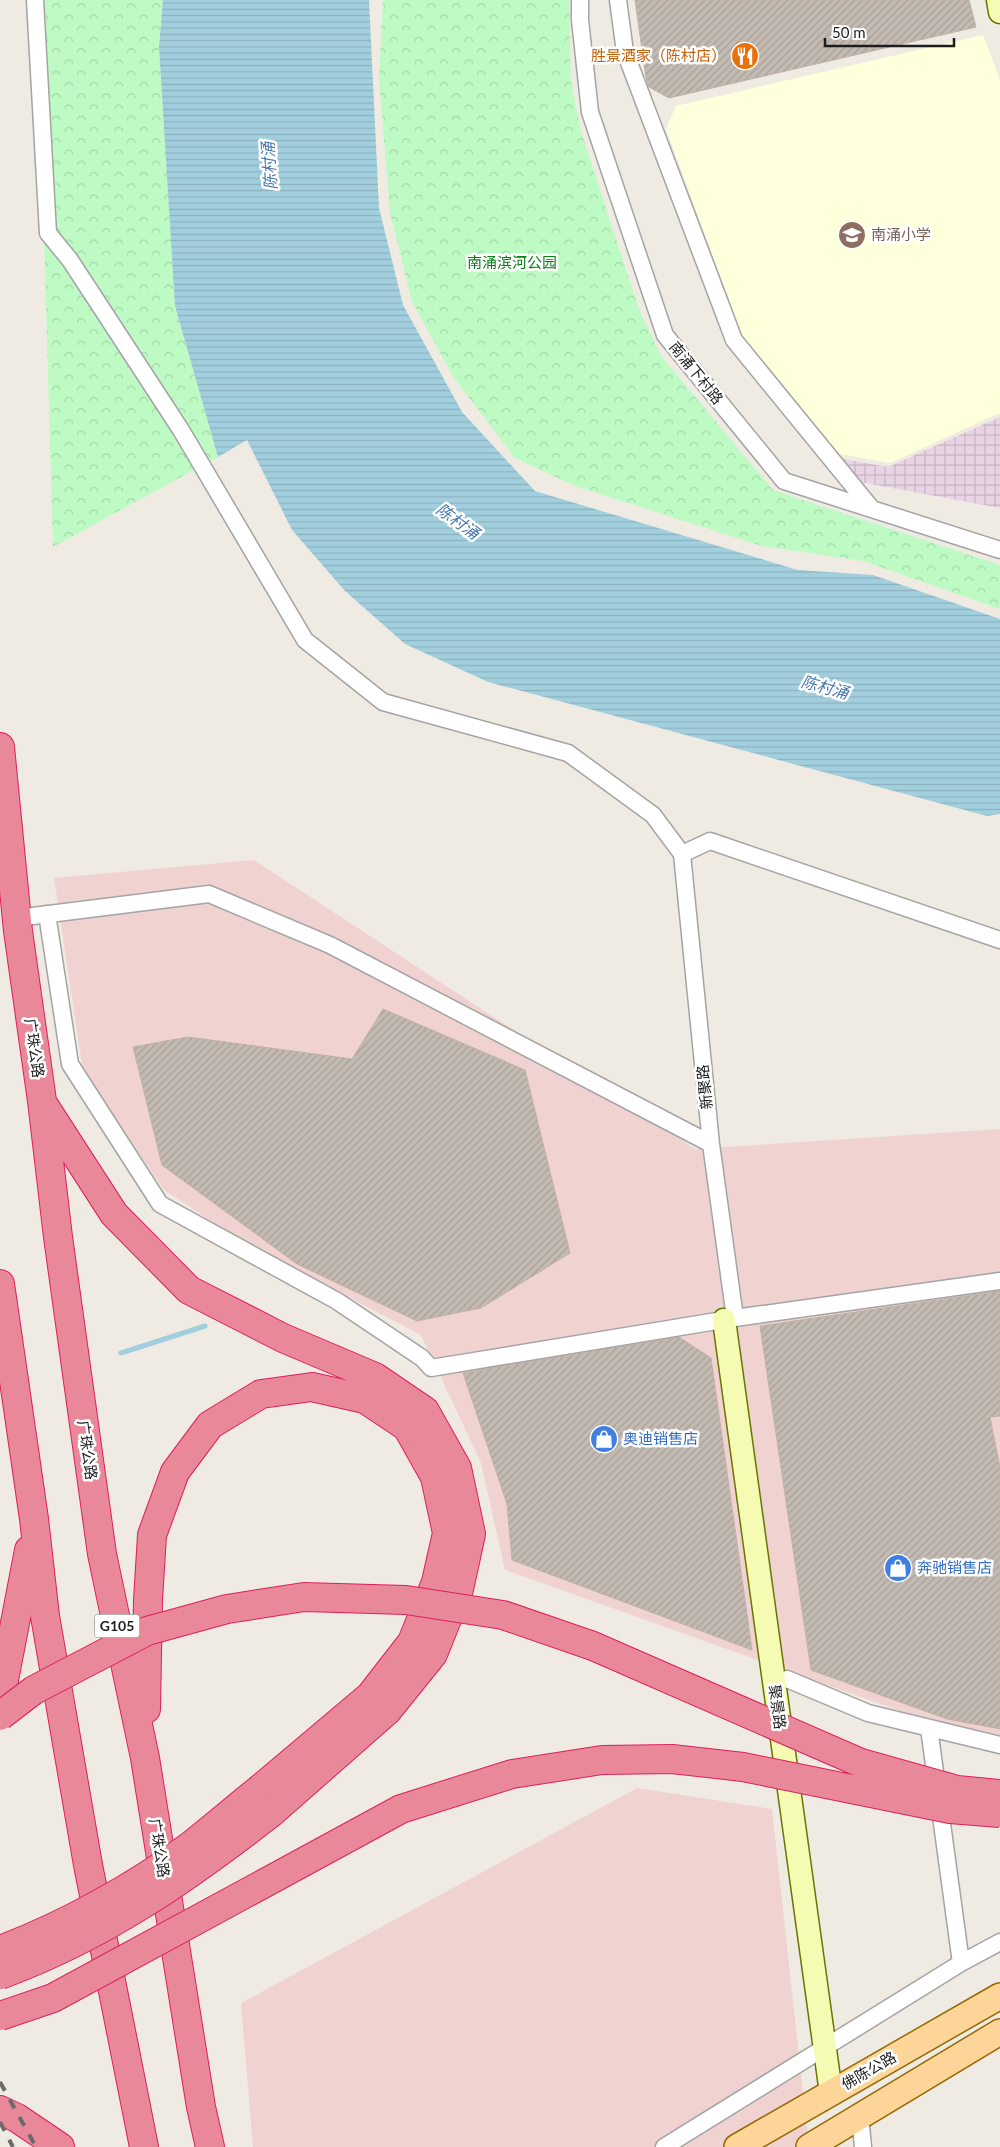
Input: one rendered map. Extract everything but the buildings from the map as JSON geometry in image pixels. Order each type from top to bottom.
[{"type":"highway","name":"广珠公路","points":[[0,747],[17,918],[58,1237],[102,1554],[145,1758],[201,2107],[210,2147]]},
{"type":"highway","points":[[0,1975],[37,1961],[130,1914],[209,1861],[271,1813],[388,1711],[433,1654],[458,1589],[471,1534],[457,1468],[424,1411],[375,1377],[283,1338],[189,1290],[114,1214],[42,1101]]},
{"type":"highway","points":[[0,1284],[34,1519],[45,1616],[88,1865],[144,2147]]},
{"type":"highway","points":[[0,1950],[30,1938],[123,1890],[189,1846],[370,1696],[412,1642],[436,1582],[447,1533],[435,1477],[407,1427],[365,1399],[312,1387],[261,1394],[210,1425],[175,1472],[152,1535],[148,1600],[145,1758]]},
{"type":"highway","points":[[0,1701],[34,1519]]},
{"type":"highway","points":[[0,1716],[34,1690],[147,1631],[226,1609],[304,1597],[406,1600],[504,1615],[593,1646],[861,1763],[957,1790],[1000,1794]]},
{"type":"highway","points":[[0,2016],[53,1998],[401,1809],[512,1774],[602,1760],[672,1759],[743,1767],[950,1809],[1000,1813]]},
{"type":"highway","points":[[0,2110],[17,2118],[60,2147]]},
{"type":"main road","name":"佛陈公路","points":[[737,2147],[1000,1996]]},
{"type":"main road","points":[[808,2147],[1000,2032]]},
{"type":"street","points":[[36,0],[48,233],[70,260],[181,430],[305,640],[383,702],[568,753],[654,815],[682,854],[710,842],[1000,940]]},
{"type":"street","name":"南涌下村路","points":[[580,0],[580,20],[590,112],[665,335],[784,481],[1000,550]]},
{"type":"street","points":[[618,0],[625,52],[734,340],[872,509]]},
{"type":"street","points":[[998,0],[1000,12]]},
{"type":"street","name":"新聚路","points":[[682,854],[710,1144],[730,1319]]},
{"type":"street","points":[[17,918],[209,894],[330,945],[710,1144]]},
{"type":"street","points":[[47,914],[70,1064],[160,1204],[337,1300],[422,1358],[432,1368],[730,1319],[1000,1281]]},
{"type":"street","name":"聚景路","points":[[730,1319],[787,1679],[831,2043]]},
{"type":"street","name":"聚景路","points":[[730,1319],[838,2089]]},
{"type":"street","points":[[787,1679],[868,1713],[1000,1745]]},
{"type":"street","points":[[929,1728],[961,1963]]},
{"type":"street","points":[[664,2147],[961,1963],[1000,1942]]},
{"type":"street","points":[[860,2116],[863,2147]]},
{"type":"shaded area","name":"南涌小学","points":[[983,35],[1000,80],[1000,413],[890,463],[834,453],[744,340],[666,129],[676,106]]},
{"type":"shaded area","points":[[1000,417],[1000,508],[860,482],[833,457],[888,467]]},
{"type":"shaded area","points":[[254,860],[695,1149],[1000,1129],[1000,1735],[965,1734],[505,1570],[481,1463],[421,1335],[248,1245],[164,1190],[83,1071],[54,878]]},
{"type":"shaded area","points":[[637,1788],[772,1809],[809,2147],[253,2147],[241,2003]]},
{"type":"green space","points":[[37,0],[163,0],[159,47],[175,306],[218,457],[53,547]]},
{"type":"green space","name":"南涌滨河公园","points":[[383,0],[569,0],[571,79],[580,128],[639,309],[661,356],[773,490],[1000,565],[1000,609],[863,561],[762,546],[575,486],[515,458],[454,378],[412,302],[390,213],[379,78]]},
{"type":"water","name":"陈村涌","points":[[163,0],[369,0],[379,208],[403,305],[462,412],[535,491],[798,570],[873,575],[1000,619],[1000,814],[987,816],[488,682],[405,644],[345,591],[292,530],[247,440],[218,457],[175,306],[159,47]]},
{"type":"waterway","points":[[121,1353],[205,1326]]},
{"type":"railway","points":[[0,2082],[36,2147]]},
{"type":"railway","points":[[0,2122],[13,2147]]},
{"type":"place","name":"胜景酒家（陈村店）","points":[[745,56]]},
{"type":"place","name":"南涌小学","points":[[852,235]]},
{"type":"place","name":"奥迪销售店","points":[[604,1439]]},
{"type":"place","name":"奔驰销售店","points":[[898,1568]]}]
